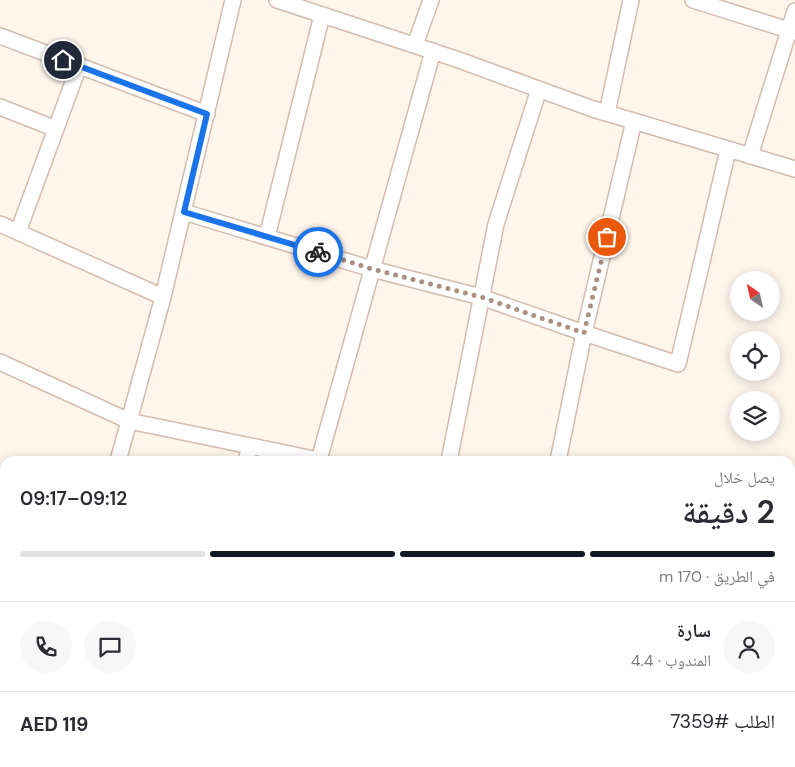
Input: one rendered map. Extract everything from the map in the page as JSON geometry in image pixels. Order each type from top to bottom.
[{"type":"street","points":[[119,456],[163,297],[233,0]]},
{"type":"street","points":[[277,0],[433,51],[607,113],[795,169]]},
{"type":"street","points":[[415,45],[431,0]]},
{"type":"street","points":[[607,113],[631,0]]},
{"type":"street","points":[[693,0],[792,31]]},
{"type":"street","points":[[750,156],[792,31],[795,11]]},
{"type":"street","points":[[268,237],[322,15]]},
{"type":"street","points":[[0,36],[207,114]]},
{"type":"street","points":[[322,456],[433,51]]},
{"type":"street","points":[[18,232],[79,66]]},
{"type":"street","points":[[450,456],[496,224],[539,89]]},
{"type":"street","points":[[0,107],[56,129]]},
{"type":"street","points":[[559,456],[584,333],[634,121]]},
{"type":"street","points":[[184,212],[372,269],[481,297],[678,364],[728,150]]},
{"type":"street","points":[[0,224],[163,297]]},
{"type":"street","points":[[0,362],[129,421],[297,456]]},
{"type":"street","points":[[247,456],[250,446]]},
{"type":"way so far","points":[[318,252],[372,269],[481,297],[584,333],[607,237]]},
{"type":"route","points":[[63,60],[207,114],[184,212],[318,252]]}]
